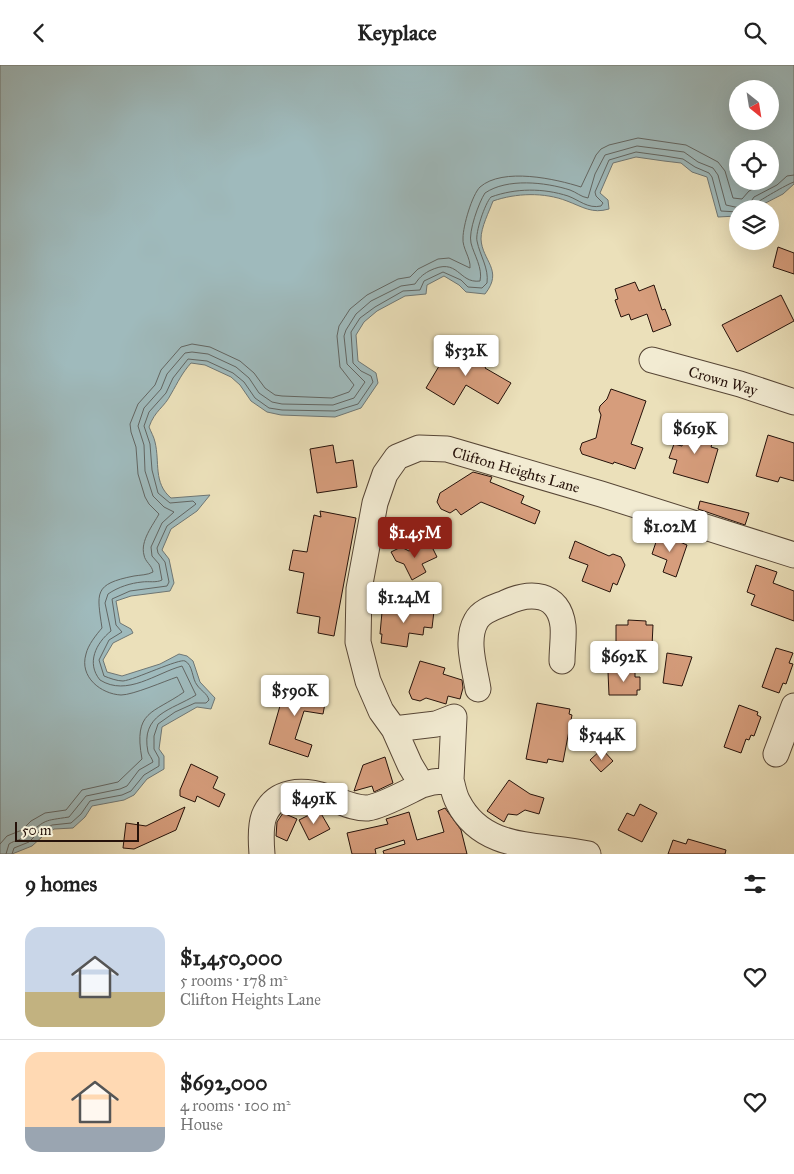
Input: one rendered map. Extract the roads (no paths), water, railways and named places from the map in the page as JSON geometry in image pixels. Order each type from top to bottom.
[{"type":"street","name":"Crown Way","points":[[652,360],[740,384],[794,402]]},
{"type":"street","name":"Clifton Heights Lane","points":[[422,785],[410,765],[394,729],[381,711],[368,681],[358,642],[357,619],[360,580],[376,503],[385,474],[397,457],[419,448],[447,449],[577,487],[794,555]]},
{"type":"street","points":[[478,689],[471,639],[476,621],[488,610],[512,599],[532,595],[549,599],[560,613],[563,626],[562,661]]},
{"type":"street","points":[[776,754],[794,706]]},
{"type":"street","points":[[394,729],[436,724],[454,717],[451,780],[458,802],[472,822],[490,836],[523,845],[588,854]]},
{"type":"street","points":[[262,854],[261,832],[264,816],[272,803],[285,793],[303,792],[325,796],[351,805],[368,807],[433,781],[451,780]]},
{"type":"water","points":[[0,65],[794,65],[794,184],[783,194],[771,200],[729,200],[729,216],[718,217],[707,177],[692,172],[681,163],[636,157],[613,163],[600,193],[608,200],[609,209],[592,210],[558,198],[540,195],[511,196],[493,201],[481,234],[482,247],[493,278],[485,294],[466,292],[459,285],[444,276],[427,285],[426,294],[405,296],[377,311],[364,322],[356,335],[358,361],[376,373],[378,383],[361,408],[335,417],[281,415],[267,412],[251,401],[240,385],[231,377],[205,365],[191,363],[149,427],[155,442],[159,479],[165,492],[171,498],[210,495],[197,511],[171,529],[162,550],[169,559],[174,583],[170,591],[131,596],[116,601],[120,623],[131,629],[133,633],[113,643],[103,660],[107,672],[122,676],[160,664],[179,654],[187,656],[193,661],[200,682],[215,698],[211,709],[197,707],[162,727],[159,749],[164,756],[164,769],[147,779],[134,795],[124,800],[92,806],[85,817],[73,828],[54,829],[32,846],[12,854],[0,854]]}]
